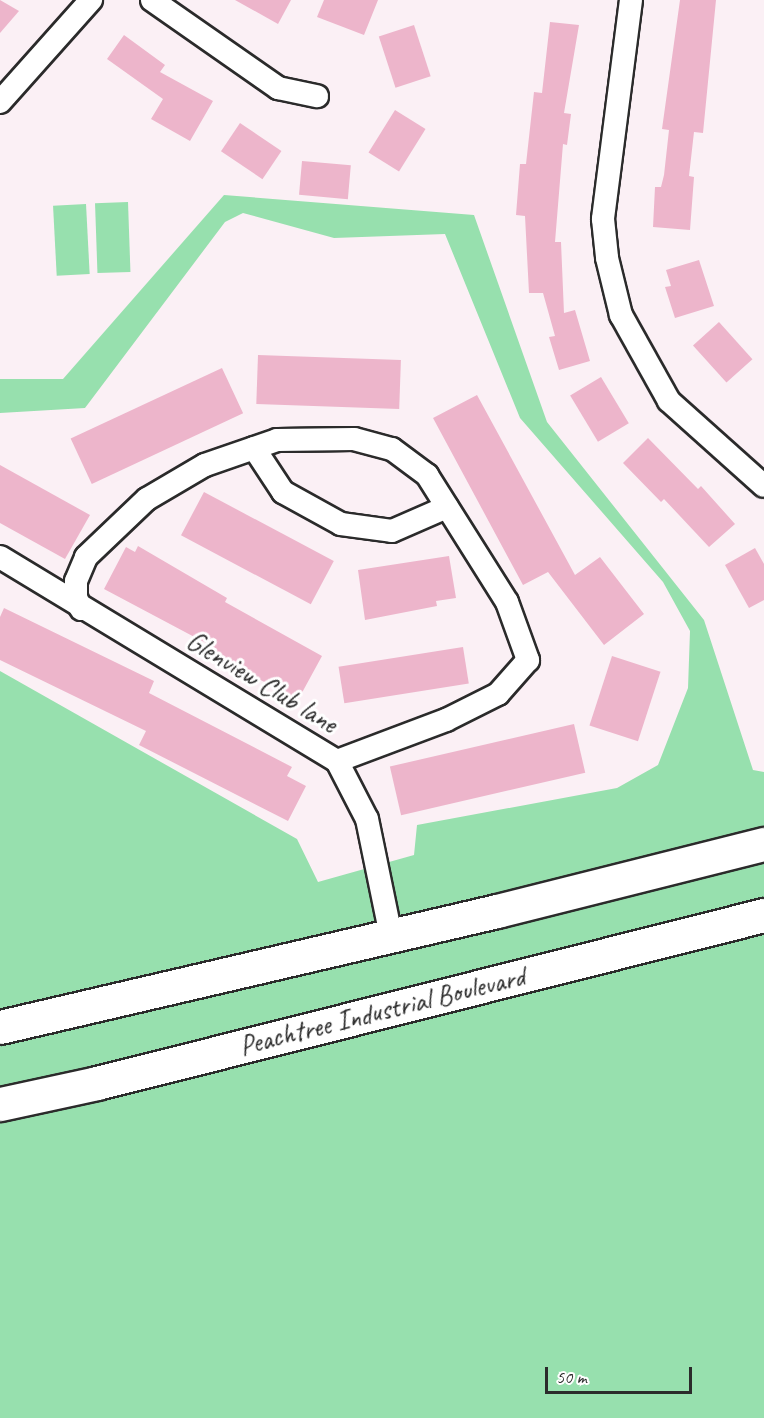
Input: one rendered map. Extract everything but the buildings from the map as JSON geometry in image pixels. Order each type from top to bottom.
[{"type":"highway","points":[[0,1027],[391,936],[764,844]]},
{"type":"highway","name":"Peachtree Industrial Boulevard","points":[[0,1104],[97,1083],[764,915]]},
{"type":"street","points":[[0,102],[91,0]]},
{"type":"street","points":[[152,0],[278,88],[317,96]]},
{"type":"street","points":[[631,0],[603,219],[607,258],[621,315],[669,401],[764,486]]},
{"type":"street","points":[[81,609],[76,580],[86,557],[147,499],[205,465],[277,440],[354,439],[392,449],[427,475],[507,602],[528,660],[498,694],[446,720],[337,761]]},
{"type":"street","points":[[254,448],[283,492],[341,524],[392,531],[447,507]]},
{"type":"street","name":"Glenview Club lane","points":[[0,557],[81,609],[337,761],[367,819],[391,936]]},
{"type":"green space","points":[[224,195],[474,215],[547,422],[704,620],[753,770],[764,772],[764,1418],[0,1418],[0,671],[297,839],[318,882],[414,855],[417,825],[617,788],[658,765],[688,688],[690,631],[663,582],[520,418],[445,234],[334,238],[243,213],[225,222],[85,408],[0,413],[0,379],[63,379]]},
{"type":"green space","points":[[128,202],[130,272],[97,273],[95,203]]},
{"type":"green space","points":[[86,204],[90,274],[57,276],[53,206]]}]
